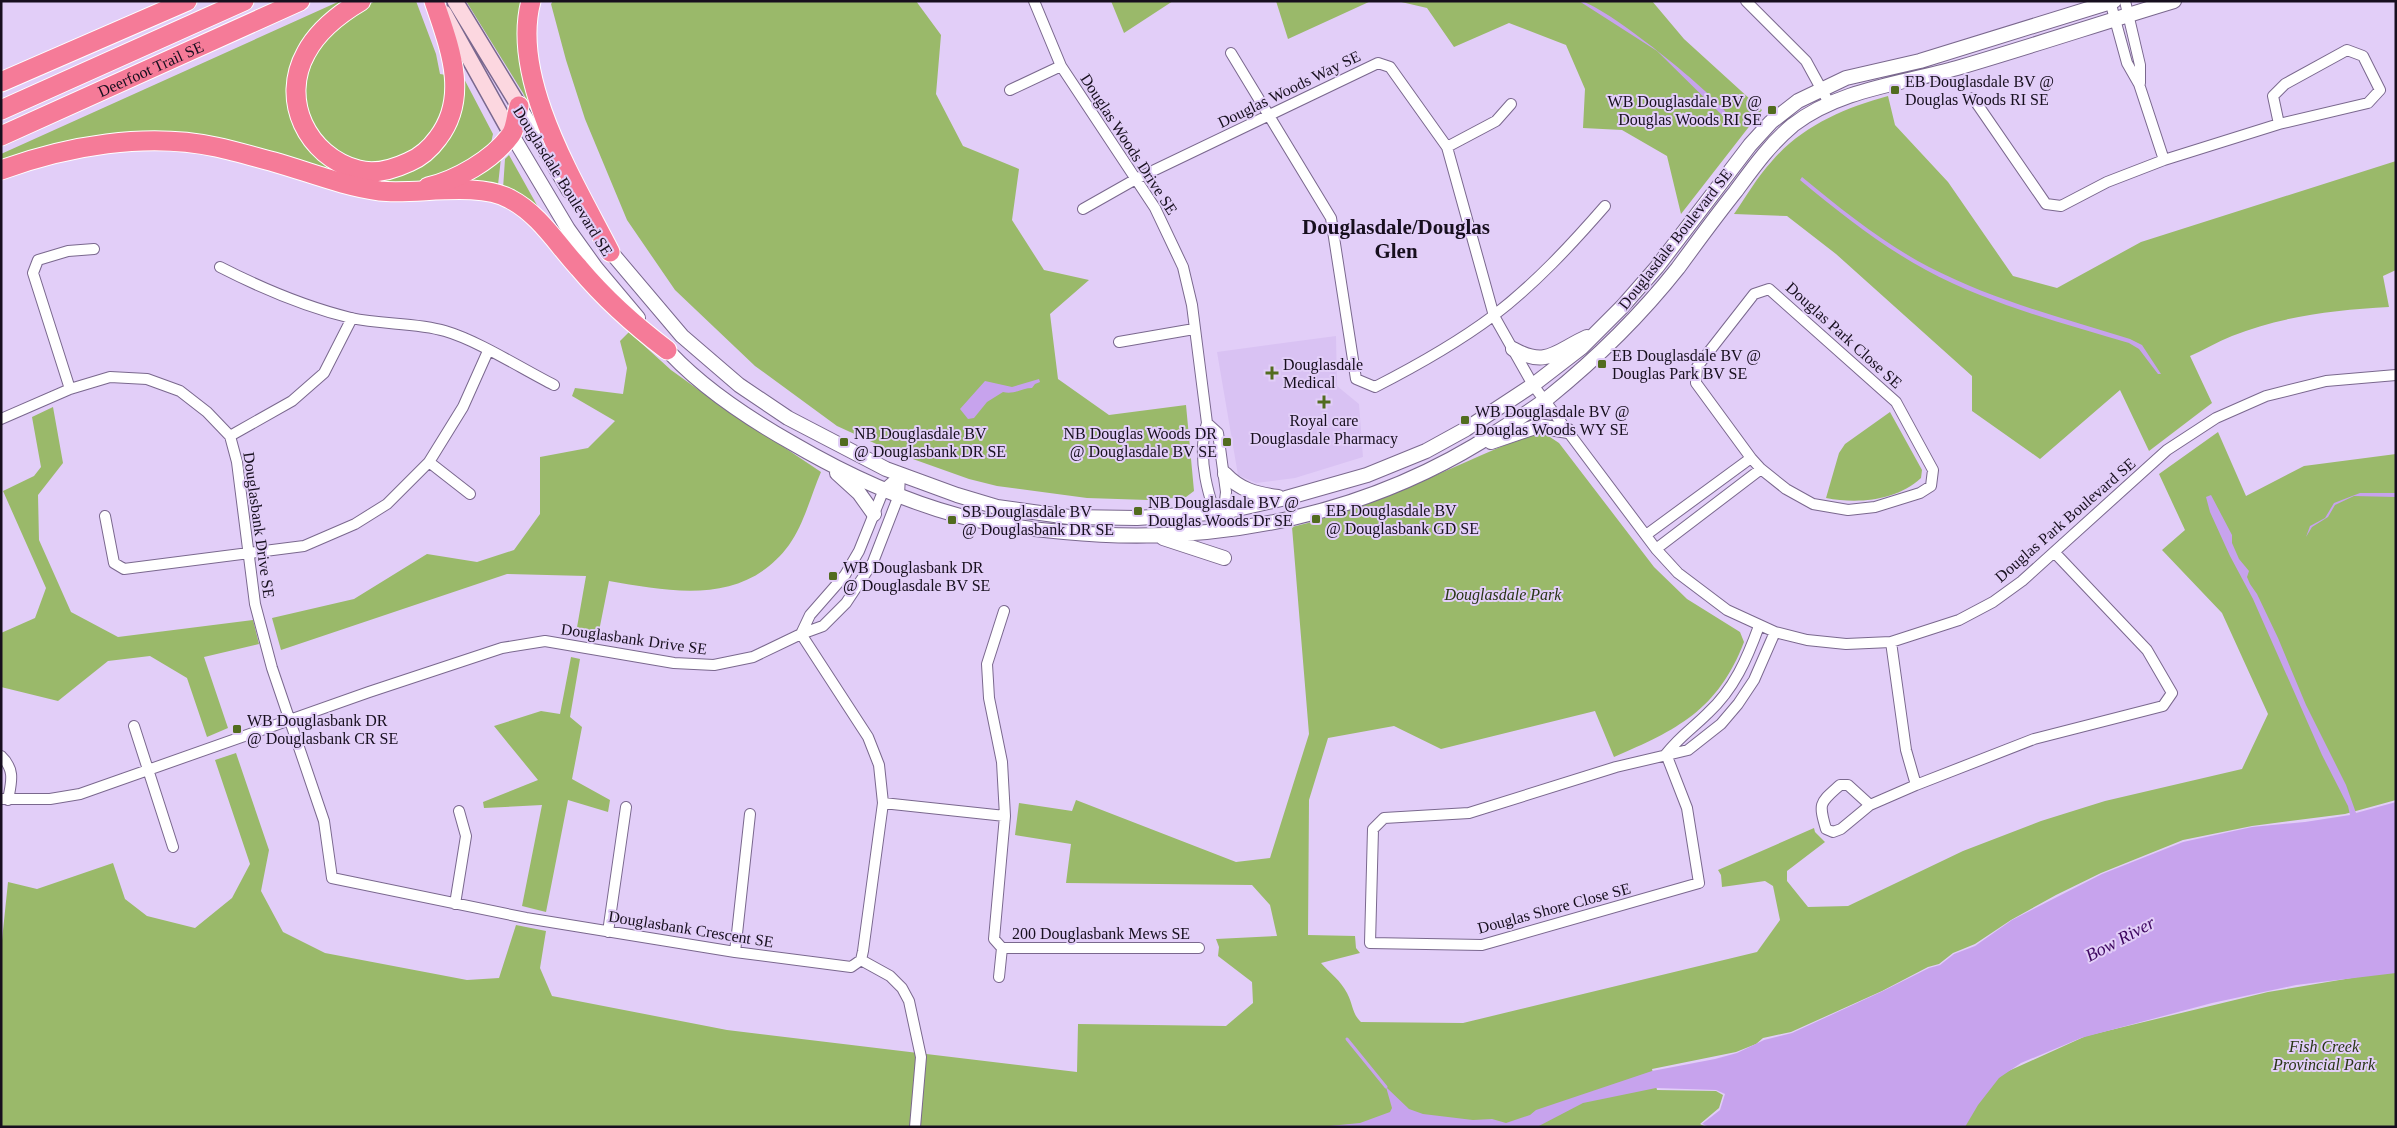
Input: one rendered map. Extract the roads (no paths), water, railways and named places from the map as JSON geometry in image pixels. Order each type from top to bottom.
[{"type":"highway","points":[[1,82],[161,1]]},
{"type":"highway","points":[[1,82],[187,1]]},
{"type":"highway","name":"Deerfoot Trail SE","points":[[1,110],[244,1]]},
{"type":"highway","name":"Deerfoot Trail SE","points":[[1,136],[300,1]]},
{"type":"highway","points":[[361,1],[340,13],[320,33],[306,52],[298,72],[296,99],[300,119],[308,134],[318,146],[344,165],[360,171],[378,172],[398,168],[417,159],[433,146],[446,128],[453,109],[456,83],[450,49],[435,1]]},
{"type":"highway","points":[[531,1],[526,34],[529,65],[538,97],[550,134],[610,252]]},
{"type":"highway","points":[[412,191],[434,186],[472,168],[512,135],[518,106]]},
{"type":"highway","points":[[1,170],[59,152],[109,143],[151,141],[214,146],[362,188],[396,192],[492,192],[520,204],[532,214],[579,269],[632,323],[666,350]]},
{"type":"main road","name":"Douglasdale Boulevard SE","points":[[435,1],[512,135]]},
{"type":"main road","name":"Douglasdale Boulevard SE","points":[[456,1],[518,106]]},
{"type":"street","name":"Douglas Woods Drive SE","points":[[1034,1],[1061,66],[1155,208],[1183,267],[1192,305],[1207,423],[1202,438],[1208,494],[1219,512]]},
{"type":"street","points":[[1746,1],[1806,61],[1828,104]]},
{"type":"street","name":"Douglasdale Boulevard SE","points":[[512,135],[568,229],[596,268],[666,350],[710,388],[754,419],[828,464],[899,495],[964,517],[1020,528],[1122,536],[1155,536],[1221,531],[1290,520],[1350,503],[1401,483],[1478,445],[1545,401],[1591,362],[1631,323],[1674,272],[1765,153],[1794,124],[1828,104],[1853,93],[1918,79],[2174,1]]},
{"type":"street","name":"Douglasdale Boulevard SE","points":[[518,106],[575,200],[610,252],[682,336],[739,385],[788,418],[900,475],[957,496],[998,507],[1069,517],[1137,518],[1219,512],[1286,498],[1367,476],[1426,451],[1534,385],[1581,348],[1657,267],[1750,145],[1770,122],[1798,101],[1821,88],[1846,78],[1920,61],[2115,2]]},
{"type":"street","points":[[2115,2],[2122,17],[2127,63],[2140,84],[2164,160]]},
{"type":"street","points":[[1973,98],[2046,204],[2061,206],[2107,182],[2164,160],[2279,124],[2368,103],[2380,90],[2363,56],[2347,50],[2286,84],[2273,96],[2279,124]]},
{"type":"street","points":[[1232,53],[1330,218],[1356,379],[1375,387],[1418,365],[1494,316],[1559,258],[1606,206]]},
{"type":"street","name":"Douglas Woods Way SE","points":[[1083,209],[1136,179],[1378,62],[1390,67],[1448,147],[1494,316],[1545,401]]},
{"type":"street","points":[[1010,90],[1061,66]]},
{"type":"street","points":[[1448,147],[1496,121],[1511,104]]},
{"type":"street","points":[[70,389],[32,273],[38,260],[68,251],[94,249]]},
{"type":"street","points":[[220,267],[248,282],[352,318],[419,325],[446,331],[554,385]]},
{"type":"street","name":"Douglas Park Close SE","points":[[1769,289],[1896,402],[1933,470],[1931,486],[1920,493],[1875,506],[1848,510],[1813,504],[1786,489],[1761,469],[1696,382],[1697,367],[1754,294],[1769,289]]},
{"type":"street","points":[[230,436],[292,401],[324,373],[352,318]]},
{"type":"street","points":[[1119,342],[1194,329]]},
{"type":"street","points":[[1513,349],[1526,356],[1543,358],[1596,332]]},
{"type":"street","points":[[105,516],[114,563],[124,569],[304,546],[355,524],[388,504],[429,462],[463,407],[488,351]]},
{"type":"street","name":"Douglas Park Boulevard SE","points":[[1545,401],[1656,549],[1678,573],[1699,591],[1727,610],[1774,632],[1807,640],[1846,644],[1891,642],[1959,620],[1993,602],[2022,581],[2168,450],[2216,418],[2266,396],[2326,381],[2396,375]]},
{"type":"street","name":"Douglasbank Drive SE","points":[[1,419],[70,389],[110,377],[147,380],[180,391],[207,412],[230,436],[237,462],[255,604],[290,721]]},
{"type":"street","name":"Douglas Woods Drive SE","points":[[1207,423],[1218,433],[1225,474],[1226,492],[1219,512],[1221,531]]},
{"type":"street","points":[[1478,445],[1496,441],[1538,426],[1568,431]]},
{"type":"street","points":[[1646,535],[1751,458]]},
{"type":"street","points":[[429,462],[470,494]]},
{"type":"street","points":[[828,464],[859,493],[874,514]]},
{"type":"street","points":[[1656,549],[1761,469]]},
{"type":"street","points":[[1225,474],[1238,486],[1254,493],[1286,498]]},
{"type":"street","points":[[900,475],[884,489],[859,551],[845,575],[810,615],[801,634],[868,737],[879,765],[883,803],[861,960],[890,976],[902,988],[909,1001],[921,1057],[915,1127]]},
{"type":"street","name":"Douglasbank Drive SE","points":[[5,800],[50,798],[80,794],[502,648],[545,641],[674,663],[714,665],[753,657],[801,634],[823,626],[846,603],[873,562],[899,495],[900,475]]},
{"type":"street","points":[[1155,536],[1224,558]]},
{"type":"street","points":[[1870,805],[1848,785],[1840,785],[1824,800],[1820,809],[1826,829],[1833,832],[1842,829],[1870,805],[2034,739],[2163,706],[2172,693],[2147,650],[2055,552]]},
{"type":"street","name":"200 Douglasbank Mews SE","points":[[1000,977],[1002,948],[994,939],[1005,816],[1002,762],[989,698],[987,664],[1004,610]]},
{"type":"street","points":[[1666,754],[1680,736],[1708,713],[1726,694],[1741,673],[1760,626]]},
{"type":"street","name":"Douglas Shore Close SE","points":[[1666,754],[1687,808],[1699,883],[1482,945],[1370,943],[1373,829],[1384,818],[1469,813],[1616,767],[1666,754],[1688,750],[1721,724],[1738,704],[1754,680],[1774,632]]},
{"type":"street","points":[[1891,642],[1906,750],[1916,785]]},
{"type":"street","name":"Douglasbank Crescent SE","points":[[290,721],[324,821],[332,878],[455,904],[608,932],[735,952],[851,966],[861,960]]},
{"type":"street","points":[[134,726],[173,847]]},
{"type":"street","points":[[1,756],[8,762],[12,775],[5,800]]},
{"type":"street","points":[[883,803],[1005,816]]},
{"type":"street","points":[[608,932],[626,807]]},
{"type":"street","points":[[455,904],[466,836],[459,811]]},
{"type":"street","points":[[735,952],[750,814]]},
{"type":"street","name":"200 Douglasbank Mews SE","points":[[1002,948],[1199,948]]},
{"type":"water","points":[[1579,1],[1591,5],[1610,17],[1659,52],[1706,92],[1730,118],[1726,119],[1657,51]]},
{"type":"water","points":[[1802,177],[1879,237],[1912,258],[1953,279],[2003,299],[2130,339],[2142,345],[2161,374],[2158,374],[2139,349],[2129,343],[2000,303],[1926,270],[1861,228],[1800,180]]},
{"type":"water","points":[[1039,379],[1040,382],[1032,388],[1011,393],[1003,392],[987,402],[974,418],[968,419],[960,409],[985,381],[1012,387]]},
{"type":"water","points":[[2360,493],[2396,493],[2396,497],[2354,496],[2335,505],[2328,517],[2312,527],[2306,537],[2310,526],[2325,518],[2334,503]]},
{"type":"water","name":"Bow River","points":[[2211,495],[2232,535],[2232,543],[2239,559],[2249,571],[2247,577],[2250,584],[2257,594],[2278,638],[2306,705],[2346,785],[2356,813],[2396,802],[2396,973],[2296,985],[2212,1003],[2081,1038],[2021,1063],[1999,1078],[1978,1105],[1965,1127],[1710,1127],[1702,1124],[1720,1110],[1725,1094],[1716,1090],[1656,1088],[1583,1103],[1537,1127],[1319,1127],[1360,1123],[1390,1112],[1392,1108],[1386,1087],[1409,1109],[1423,1114],[1473,1120],[1492,1119],[1506,1123],[1530,1115],[1536,1110],[1652,1071],[1715,1059],[1737,1053],[1764,1040],[1792,1033],[1929,968],[1940,965],[1954,954],[1975,946],[2012,920],[2102,874],[2183,842],[2252,827],[2350,815],[2348,806],[2322,755],[2253,599],[2230,556],[2210,512],[2206,497]]},
{"type":"waterway","points":[[1347,1039],[1386,1087]]},
{"type":"place","name":"EB Douglasdale BV @ Douglas Woods RI SE","points":[[1895,90]]},
{"type":"place","name":"WB Douglasdale BV @ Douglas Woods RI SE","points":[[1772,110]]},
{"type":"place","name":"EB Douglasdale BV @ Douglas Park BV SE","points":[[1602,364]]},
{"type":"place","name":"Douglasdale Medical","points":[[1272,373]]},
{"type":"place","name":"Royal care Douglasdale Pharmacy","points":[[1324,402]]},
{"type":"place","name":"WB Douglasdale BV @ Douglas Woods WY SE","points":[[1465,420]]},
{"type":"place","name":"NB Douglasdale BV @ Douglasbank DR SE","points":[[844,442]]},
{"type":"place","name":"NB Douglas Woods DR @ Douglasdale BV SE","points":[[1227,442]]},
{"type":"place","name":"NB Douglasdale BV @ Douglas Woods Dr SE","points":[[1138,511]]},
{"type":"place","name":"EB Douglasdale BV @ Douglasbank GD SE","points":[[1316,519]]},
{"type":"place","name":"SB Douglasdale BV @ Douglasbank DR SE","points":[[952,520]]},
{"type":"place","name":"WB Douglasbank DR @ Douglasdale BV SE","points":[[833,576]]},
{"type":"place","name":"WB Douglasbank DR @ Douglasbank CR SE","points":[[237,729]]},
{"type":"district","name":"Douglasdale/Douglas Glen","points":[[1396,239]]},
{"type":"park label","name":"Douglasdale Park","points":[[1503,594]]},
{"type":"park label","name":"Fish Creek Provincial Park","points":[[2324,1055]]}]
